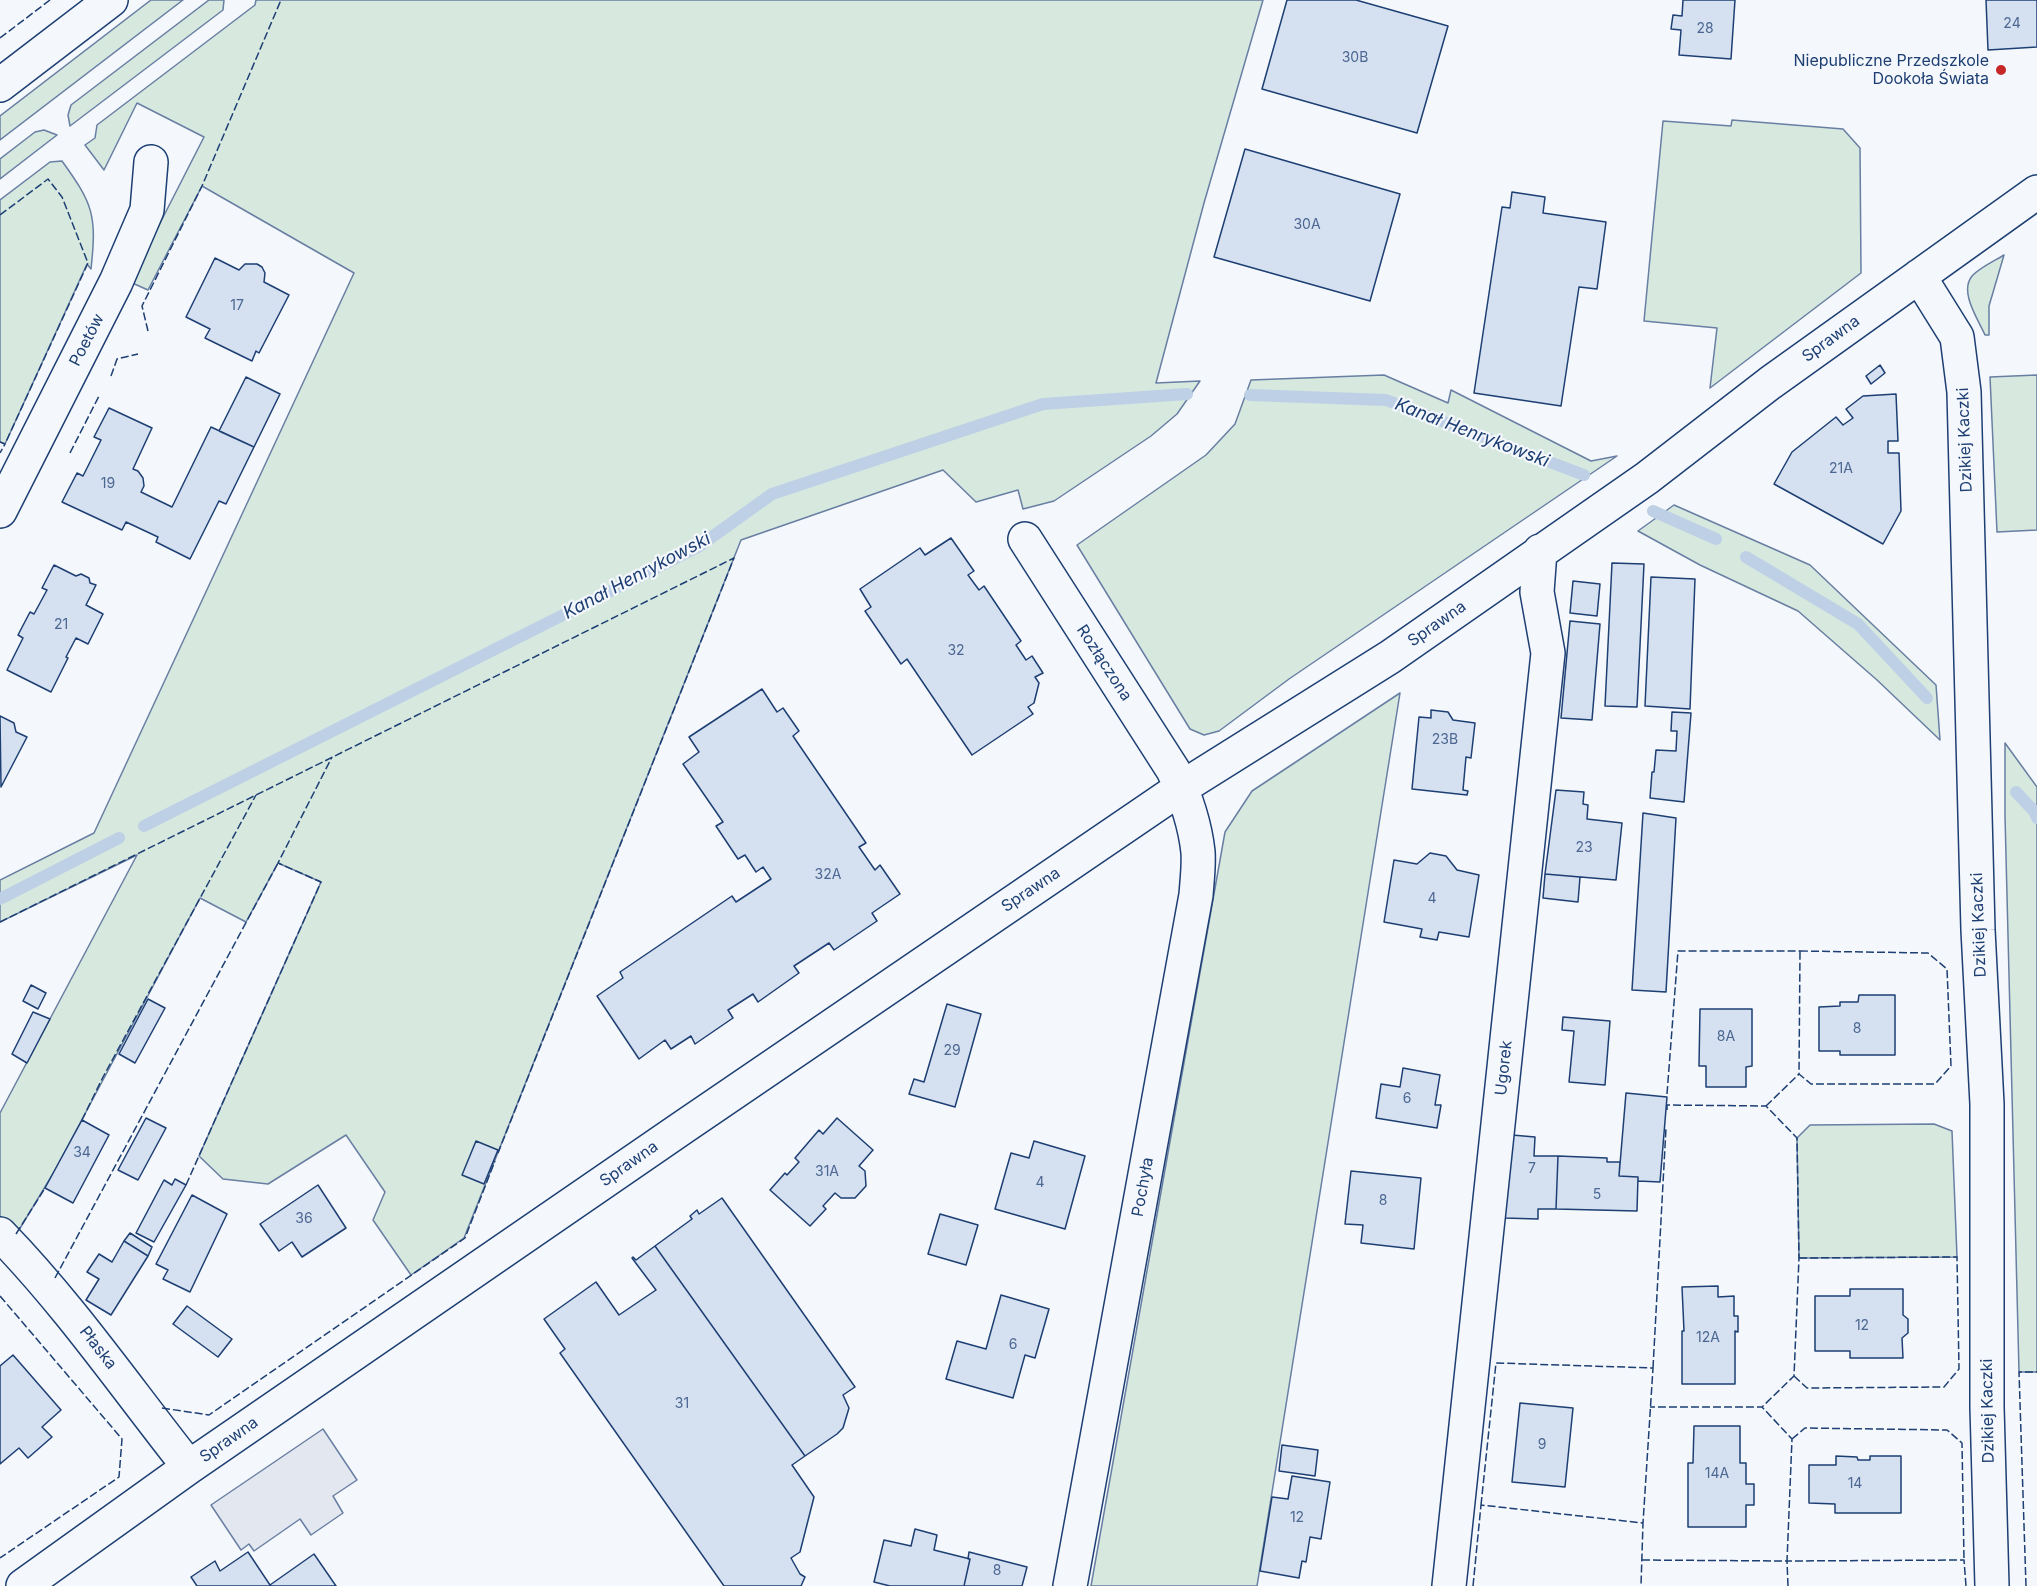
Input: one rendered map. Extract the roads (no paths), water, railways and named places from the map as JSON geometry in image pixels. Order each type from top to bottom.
[{"type":"street","points":[[0,85],[111,0]]},
{"type":"street","name":"Poetów","points":[[0,511],[116,282],[147,210],[151,162]]},
{"type":"street","name":"Sprawna","points":[[22,1586],[189,1467],[1181,788],[1390,657],[1647,478],[1770,383],[2037,192]]},
{"type":"street","name":"Dzikiej Kaczki","points":[[1919,276],[1957,337],[1964,392],[1978,918],[1987,1104],[1987,1407],[1992,1586]]},
{"type":"street","name":"Rozłączona","points":[[1025,539],[1173,770],[1181,788]]},
{"type":"street","name":"Ugorek","points":[[1449,1586],[1548,652],[1537,592],[1540,551]]},
{"type":"street","name":"Pochyła","points":[[1070,1586],[1196,895],[1198,852],[1190,813],[1181,788]]},
{"type":"street","name":"Płaska","points":[[0,1234],[28,1263],[93,1341],[189,1467]]},
{"type":"waterway","name":"Kanał Henrykowski","points":[[144,826],[698,547],[772,494],[1043,404],[1187,394]]},
{"type":"waterway","name":"Kanał Henrykowski","points":[[1250,395],[1386,400],[1584,475]]},
{"type":"waterway","points":[[1653,511],[1716,539]]},
{"type":"waterway","name":"Kanał Henrykowski","points":[[1746,557],[1858,624],[1927,698]]},
{"type":"waterway","name":"Kanał Henrykowski","points":[[2016,792],[2034,811],[2037,818]]},
{"type":"waterway","name":"Kanał Henrykowski","points":[[0,899],[119,838]]},
{"type":"place","name":"Niepubliczne Przedszkole Dookoła Świata","points":[[2001,70]]}]
